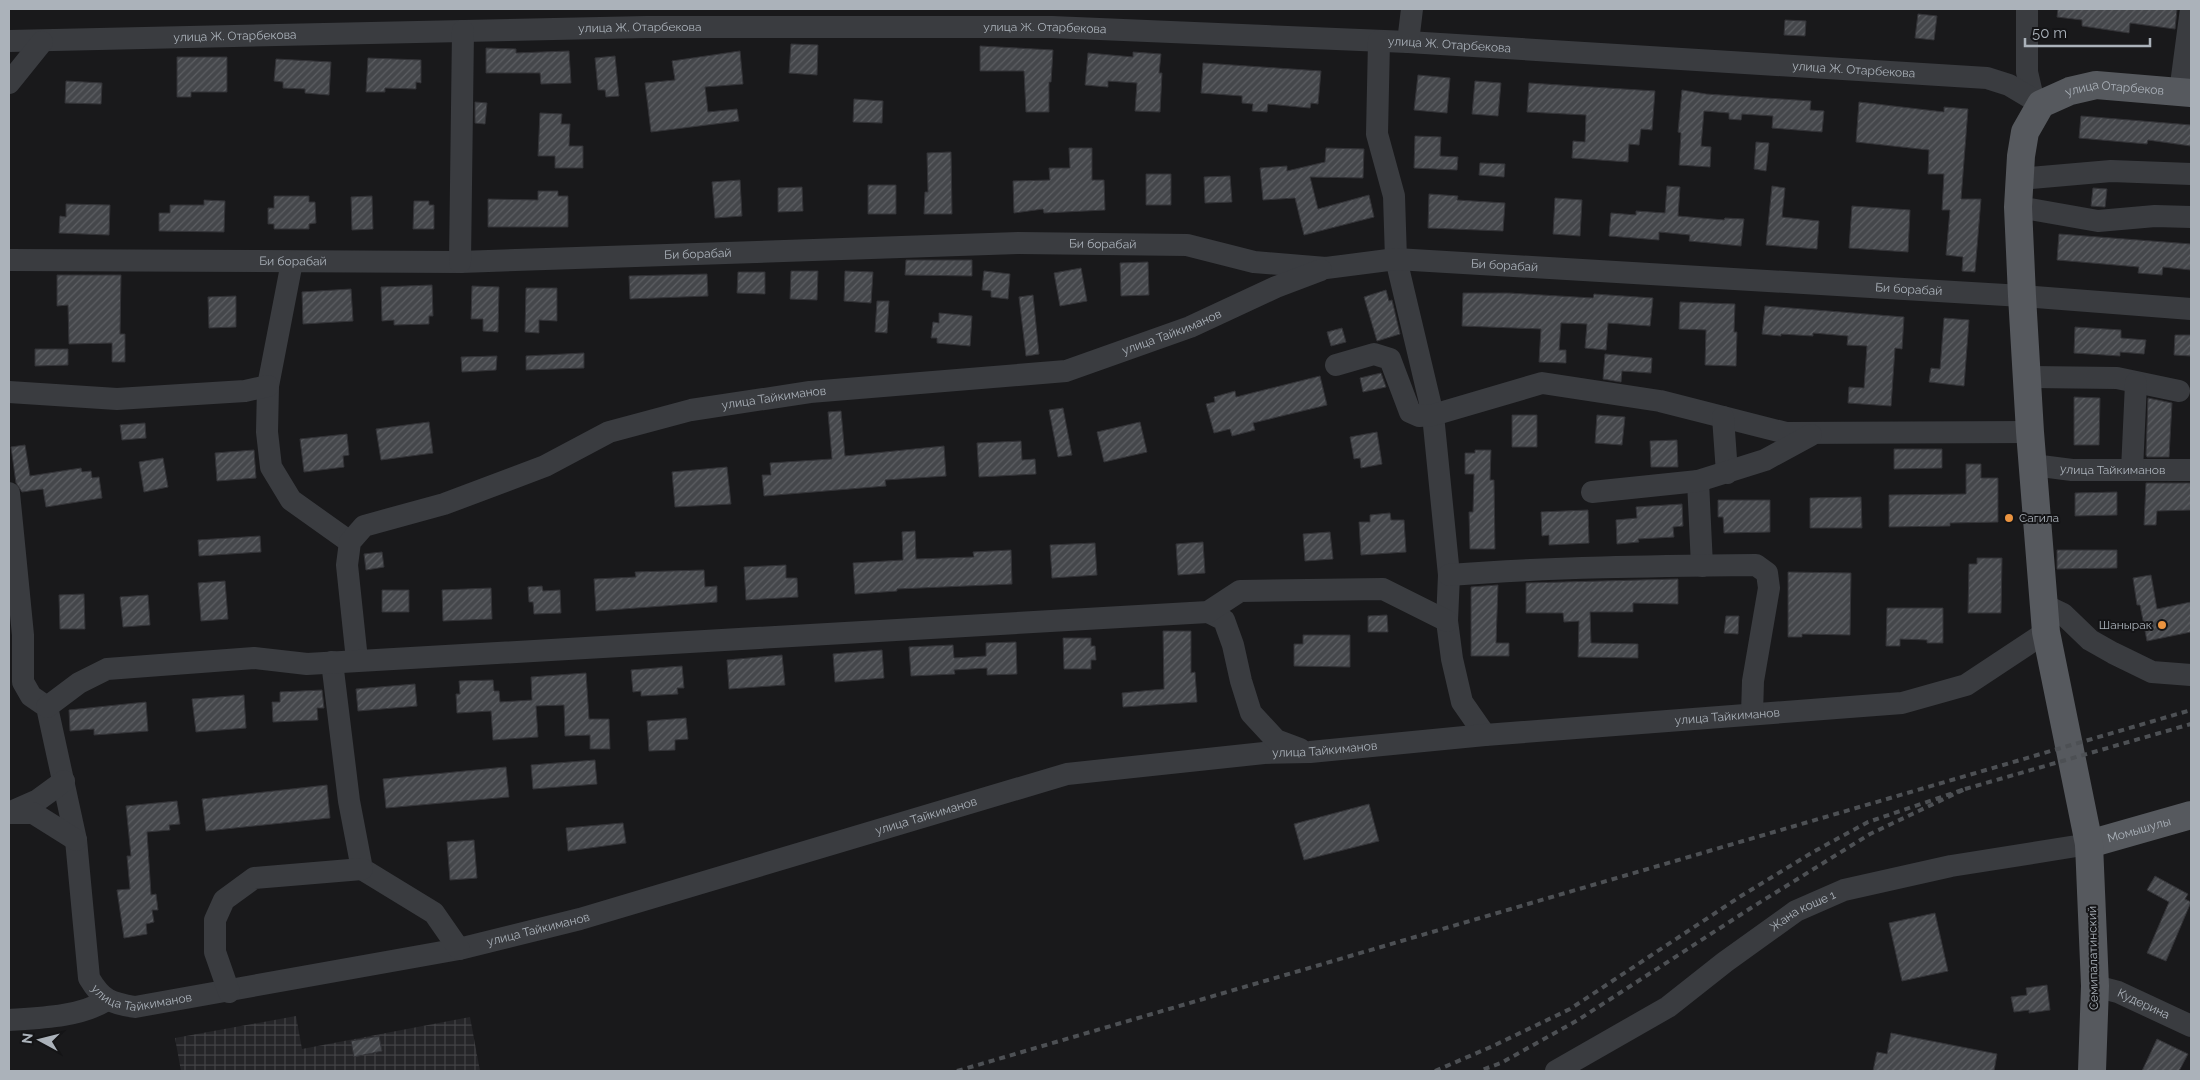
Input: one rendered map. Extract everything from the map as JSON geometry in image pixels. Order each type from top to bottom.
[{"type":"main road","name":"улица Отарбеков","points":[[2037,101],[2070,90],[2096,85],[2186,92]]},
{"type":"main road","name":"Семипалатинский","points":[[2037,101],[2025,132],[2019,179],[2018,207],[2022,296],[2030,432],[2046,632],[2089,844],[2095,986],[2092,1071]]},
{"type":"main road","name":"Момышулы","points":[[2089,844],[2191,815]]},
{"type":"street","points":[[1408,42],[1412,9]]},
{"type":"street","points":[[2027,9],[2028,72],[2037,101]]},
{"type":"street","points":[[2186,92],[2191,9]]},
{"type":"street","name":"улица Ж. Отарбекова","points":[[12,36],[42,42],[646,27],[1052,27],[1408,42],[1988,78],[2009,84],[2037,101]]},
{"type":"street","points":[[460,262],[463,31]]},
{"type":"street","points":[[1378,41],[1377,134],[1394,196],[1396,259],[1433,415],[1449,575],[1447,621],[1452,659],[1462,702],[1485,735]]},
{"type":"street","points":[[9,83],[42,42]]},
{"type":"street","points":[[2019,179],[2111,171],[2191,174]]},
{"type":"street","points":[[2018,207],[2098,221],[2155,216],[2191,217]]},
{"type":"street","name":"Би борабай","points":[[9,260],[460,262],[1019,243],[1187,245],[1254,262],[1326,268],[1396,259],[2022,296],[2191,308]]},
{"type":"street","points":[[292,262],[268,386],[267,432],[271,467],[291,500],[350,542],[347,566],[357,660]]},
{"type":"street","name":"улица Тайкиманов","points":[[350,542],[364,526],[444,504],[545,466],[609,432],[691,410],[810,392],[1066,371],[1190,328],[1276,287],[1326,268]]},
{"type":"street","points":[[1336,365],[1374,354],[1390,359],[1410,412],[1419,416],[1433,415],[1542,383],[1660,402],[1786,433],[2030,432]]},
{"type":"street","points":[[2027,377],[2117,378],[2179,392]]},
{"type":"street","points":[[2132,470],[2132,433],[2136,383]]},
{"type":"street","points":[[9,392],[117,399],[245,391],[268,386]]},
{"type":"street","points":[[1723,417],[1727,472]]},
{"type":"street","points":[[1592,492],[1698,481],[1765,460],[1814,433]]},
{"type":"street","name":"улица Тайкиманов","points":[[2033,465],[2072,470],[2191,470]]},
{"type":"street","points":[[1698,481],[1702,566]]},
{"type":"street","points":[[9,493],[23,635],[16,683],[47,707],[79,683],[107,669],[254,658],[307,664],[1208,612],[1224,620],[1233,645],[1240,681],[1251,713],[1276,740],[1310,752]]},
{"type":"street","points":[[1449,575],[1526,569],[1756,566],[1767,573],[1768,588],[1753,681],[1752,714]]},
{"type":"street","points":[[1208,612],[1240,591],[1383,589],[1447,621]]},
{"type":"street","points":[[2044,605],[2064,614],[2090,640],[2152,672],[2191,675]]},
{"type":"street","name":"улица Тайкиманов","points":[[47,707],[76,840],[89,978],[97,992],[107,1000],[116,1004],[135,1007],[229,992],[459,949],[580,919],[1067,774],[1264,753],[1310,752],[1485,735],[1902,703],[1966,685],[2046,632]]},
{"type":"street","points":[[332,662],[350,801],[362,869]]},
{"type":"street","points":[[11,812],[38,800],[64,781]]},
{"type":"street","points":[[11,812],[34,812],[76,840]]},
{"type":"street","name":"Жана коше 1","points":[[1556,1071],[1668,1007],[1726,962],[1796,912],[1844,890],[1951,866],[2089,844]]},
{"type":"street","points":[[229,992],[216,952],[215,920],[224,900],[254,878],[362,869],[434,913],[459,949]]},
{"type":"street","name":"Кудерина","points":[[2095,986],[2118,992],[2191,1026]]},
{"type":"street","points":[[9,1020],[66,1014],[97,1007],[107,1000]]},
{"type":"shaded area","points":[[296,1016],[302,1049],[470,1017],[480,1071],[181,1071],[175,1038]]},
{"type":"building","points":[[2058,9],[2177,9],[2175,29],[2130,23],[2129,33],[2082,26],[2082,20],[2057,17]]},
{"type":"building","points":[[1918,14],[1937,16],[1934,40],[1915,38]]},
{"type":"building","points":[[1785,20],[1806,21],[1805,36],[1784,35]]},
{"type":"building","points":[[791,44],[818,45],[817,75],[789,73]]},
{"type":"building","points":[[980,46],[1053,50],[1051,82],[1049,82],[1049,112],[1026,112],[1024,71],[980,71]]},
{"type":"building","points":[[486,48],[516,49],[516,53],[569,51],[571,83],[541,84],[540,73],[486,73]]},
{"type":"building","points":[[740,51],[743,84],[705,87],[708,112],[737,109],[739,121],[651,132],[645,83],[675,80],[672,61]]},
{"type":"building","points":[[1133,52],[1161,54],[1159,73],[1162,73],[1160,112],[1135,111],[1137,83],[1108,81],[1108,87],[1085,85],[1088,53],[1133,57]]},
{"type":"building","points":[[615,56],[619,96],[606,97],[605,90],[598,90],[595,58]]},
{"type":"building","points":[[177,57],[227,57],[227,92],[191,92],[191,97],[177,97]]},
{"type":"building","points":[[368,58],[421,60],[421,83],[416,82],[416,89],[385,88],[385,92],[366,92]]},
{"type":"building","points":[[276,59],[331,62],[329,95],[305,93],[305,89],[283,88],[283,82],[274,81]]},
{"type":"building","points":[[1203,63],[1321,71],[1318,104],[1311,103],[1310,108],[1268,104],[1267,112],[1252,111],[1253,104],[1242,103],[1242,96],[1201,93]]},
{"type":"building","points":[[1418,75],[1450,78],[1447,113],[1414,110]]},
{"type":"building","points":[[66,81],[102,83],[101,104],[65,103]]},
{"type":"building","points":[[1475,81],[1501,83],[1498,116],[1472,114]]},
{"type":"building","points":[[1529,83],[1655,91],[1652,130],[1641,129],[1639,145],[1629,144],[1628,162],[1572,158],[1573,141],[1585,142],[1586,115],[1527,112]]},
{"type":"building","points":[[1682,90],[1706,94],[1811,101],[1810,110],[1824,111],[1822,132],[1772,128],[1773,116],[1742,114],[1741,120],[1729,119],[1729,113],[1704,111],[1701,146],[1711,147],[1710,167],[1679,165],[1681,133],[1678,132]]},
{"type":"building","points":[[854,99],[883,101],[882,123],[853,122]]},
{"type":"building","points":[[475,102],[487,103],[485,124],[475,123]]},
{"type":"building","points":[[1859,102],[1944,112],[1944,107],[1968,109],[1961,199],[1981,199],[1975,272],[1962,271],[1963,257],[1946,255],[1950,210],[1942,210],[1944,174],[1928,174],[1929,150],[1856,142]]},
{"type":"building","points":[[540,113],[562,114],[561,124],[570,124],[569,146],[583,146],[583,168],[555,168],[555,156],[538,156]]},
{"type":"building","points":[[2081,116],[2191,125],[2191,146],[2148,140],[2147,144],[2079,138]]},
{"type":"building","points":[[1415,136],[1441,137],[1440,156],[1458,157],[1457,170],[1414,168]]},
{"type":"building","points":[[1756,142],[1769,143],[1766,171],[1754,169]]},
{"type":"building","points":[[1069,148],[1092,148],[1092,180],[1104,180],[1105,210],[1044,213],[1043,209],[1014,213],[1013,181],[1050,180],[1049,168],[1070,168]]},
{"type":"building","points":[[1326,148],[1364,149],[1363,178],[1310,177],[1318,209],[1369,195],[1374,217],[1304,235],[1295,198],[1263,200],[1260,168],[1287,166],[1287,171],[1325,162]]},
{"type":"building","points":[[951,152],[952,214],[924,214],[925,192],[928,192],[927,153]]},
{"type":"building","points":[[1480,163],[1505,164],[1504,177],[1479,175]]},
{"type":"building","points":[[1146,174],[1171,174],[1171,205],[1146,205]]},
{"type":"building","points":[[1230,176],[1232,202],[1205,203],[1204,177]]},
{"type":"building","points":[[740,180],[742,216],[715,218],[712,182]]},
{"type":"building","points":[[868,185],[896,185],[896,214],[868,214]]},
{"type":"building","points":[[1667,186],[1680,187],[1678,216],[1724,220],[1725,218],[1744,219],[1741,246],[1689,241],[1690,235],[1659,232],[1659,240],[1609,236],[1611,213],[1636,215],[1636,211],[1665,213]]},
{"type":"building","points":[[1772,186],[1785,188],[1782,217],[1819,221],[1817,249],[1766,245]]},
{"type":"building","points":[[802,187],[803,211],[778,212],[778,188]]},
{"type":"building","points":[[2093,188],[2107,189],[2105,207],[2091,206]]},
{"type":"building","points":[[538,191],[558,191],[558,196],[568,196],[568,227],[488,227],[488,199],[538,200]]},
{"type":"building","points":[[1429,194],[1458,196],[1457,200],[1505,203],[1503,231],[1428,228]]},
{"type":"building","points":[[274,196],[309,196],[309,202],[315,202],[316,223],[309,224],[309,229],[274,229],[274,224],[268,224],[268,208],[274,208]]},
{"type":"building","points":[[372,196],[373,229],[352,230],[351,197]]},
{"type":"building","points":[[1555,198],[1582,200],[1580,236],[1553,234]]},
{"type":"building","points":[[204,200],[225,201],[224,232],[159,231],[159,213],[170,213],[170,205],[204,205]]},
{"type":"building","points":[[414,201],[429,201],[429,205],[434,205],[434,229],[413,229]]},
{"type":"building","points":[[66,204],[110,205],[109,235],[59,233],[60,216],[66,217]]},
{"type":"building","points":[[1852,206],[1910,210],[1908,252],[1849,248]]},
{"type":"building","points":[[2059,234],[2191,244],[2191,270],[2163,267],[2162,275],[2138,273],[2139,267],[2057,260]]},
{"type":"building","points":[[906,260],[972,260],[972,276],[905,275]]},
{"type":"building","points":[[1148,262],[1149,295],[1121,296],[1120,263]]},
{"type":"building","points":[[1081,268],[1087,301],[1060,306],[1054,273]]},
{"type":"building","points":[[791,271],[818,271],[817,300],[790,299]]},
{"type":"building","points":[[845,271],[873,272],[871,303],[844,301]]},
{"type":"building","points":[[984,271],[1010,274],[1008,299],[991,297],[991,291],[982,290]]},
{"type":"building","points":[[738,272],[765,272],[765,294],[737,293]]},
{"type":"building","points":[[707,274],[708,296],[630,299],[629,276]]},
{"type":"building","points":[[57,275],[121,275],[120,334],[125,334],[125,362],[112,362],[112,343],[69,344],[68,305],[57,306]]},
{"type":"building","points":[[432,285],[433,316],[429,316],[429,324],[394,325],[394,320],[382,321],[381,287]]},
{"type":"building","points":[[472,286],[499,287],[498,332],[483,331],[483,319],[471,319]]},
{"type":"building","points":[[526,288],[557,288],[557,321],[539,320],[539,333],[525,332]]},
{"type":"building","points":[[351,289],[353,321],[303,324],[302,292]]},
{"type":"building","points":[[1386,290],[1389,301],[1392,300],[1400,334],[1377,341],[1364,297]]},
{"type":"building","points":[[1463,293],[1509,293],[1593,298],[1594,294],[1653,298],[1650,326],[1608,323],[1606,350],[1585,348],[1587,324],[1561,323],[1559,350],[1566,350],[1566,363],[1539,362],[1541,329],[1462,326]]},
{"type":"building","points":[[1033,295],[1039,354],[1026,356],[1019,297]]},
{"type":"building","points":[[236,296],[236,327],[209,328],[208,297]]},
{"type":"building","points":[[877,301],[889,301],[887,333],[875,332]]},
{"type":"building","points":[[1680,302],[1735,304],[1734,332],[1737,332],[1736,366],[1705,365],[1706,330],[1679,329]]},
{"type":"building","points":[[1765,306],[1904,317],[1902,349],[1895,348],[1891,406],[1848,403],[1849,387],[1864,388],[1867,346],[1847,345],[1848,336],[1813,333],[1813,336],[1762,334]]},
{"type":"building","points":[[939,313],[972,316],[970,346],[937,343],[937,338],[931,338],[933,322],[939,323]]},
{"type":"building","points":[[1944,318],[1969,320],[1964,386],[1929,382],[1931,368],[1940,369]]},
{"type":"building","points":[[2075,327],[2121,330],[2121,338],[2146,340],[2144,354],[2120,352],[2120,356],[2074,353]]},
{"type":"building","points":[[1342,328],[1346,342],[1331,346],[1327,332]]},
{"type":"building","points":[[2175,335],[2191,335],[2191,356],[2174,355]]},
{"type":"building","points":[[35,349],[68,349],[68,365],[35,366]]},
{"type":"building","points":[[584,353],[584,368],[526,370],[526,356]]},
{"type":"building","points":[[1605,354],[1652,358],[1651,373],[1622,371],[1621,382],[1603,379]]},
{"type":"building","points":[[497,356],[496,370],[462,372],[461,357]]},
{"type":"building","points":[[1381,373],[1386,387],[1363,392],[1360,378]]},
{"type":"building","points":[[1320,376],[1327,405],[1253,423],[1255,430],[1232,436],[1230,429],[1214,433],[1206,404],[1215,402],[1214,397],[1235,391],[1236,397]]},
{"type":"building","points":[[2074,397],[2100,398],[2099,445],[2074,445]]},
{"type":"building","points":[[2148,398],[2172,403],[2169,457],[2147,457],[2146,455]]},
{"type":"building","points":[[1063,408],[1072,455],[1058,457],[1049,410]]},
{"type":"building","points":[[841,411],[845,456],[944,446],[946,476],[885,480],[886,486],[764,496],[762,475],[771,475],[770,463],[832,459],[828,412]]},
{"type":"building","points":[[1512,415],[1537,415],[1537,447],[1512,447]]},
{"type":"building","points":[[1597,415],[1625,417],[1622,445],[1595,443]]},
{"type":"building","points":[[429,422],[433,453],[381,460],[376,429]]},
{"type":"building","points":[[1140,422],[1147,452],[1104,462],[1097,432]]},
{"type":"building","points":[[145,423],[146,438],[122,440],[120,425]]},
{"type":"building","points":[[1377,432],[1382,464],[1361,468],[1360,458],[1354,459],[1350,437]]},
{"type":"building","points":[[347,434],[349,455],[343,456],[344,467],[304,472],[300,439]]},
{"type":"building","points":[[1677,440],[1678,467],[1651,467],[1650,441]]},
{"type":"building","points":[[1021,441],[1022,460],[1035,459],[1036,474],[979,477],[977,443]]},
{"type":"building","points":[[25,445],[30,476],[81,468],[82,472],[91,471],[92,478],[99,477],[102,498],[46,507],[43,489],[22,492],[16,483],[11,447]]},
{"type":"building","points":[[1894,449],[1942,449],[1942,468],[1894,469]]},
{"type":"building","points":[[254,450],[256,478],[217,481],[215,453]]},
{"type":"building","points":[[1475,450],[1491,450],[1490,480],[1494,480],[1495,549],[1470,549],[1469,512],[1473,512],[1474,474],[1465,474],[1465,453],[1475,453]]},
{"type":"building","points":[[163,458],[168,487],[144,492],[139,462]]},
{"type":"building","points":[[1966,464],[1981,464],[1981,478],[1998,478],[1998,522],[1950,523],[1950,526],[1889,527],[1889,495],[1966,494]]},
{"type":"building","points":[[727,467],[731,504],[675,507],[672,472]]},
{"type":"building","points":[[2146,483],[2191,483],[2191,510],[2157,511],[2156,525],[2144,525]]},
{"type":"building","points":[[2117,492],[2117,515],[2075,516],[2075,493]]},
{"type":"building","points":[[1861,497],[1862,528],[1810,528],[1810,498]]},
{"type":"building","points":[[1718,500],[1770,500],[1770,532],[1724,533],[1723,517],[1718,517]]},
{"type":"building","points":[[1682,504],[1683,526],[1673,527],[1674,537],[1638,539],[1639,542],[1617,544],[1616,520],[1637,518],[1636,507]]},
{"type":"building","points":[[1588,510],[1589,543],[1549,545],[1549,535],[1542,536],[1541,512]]},
{"type":"building","points":[[1390,513],[1391,520],[1404,520],[1406,552],[1361,555],[1359,522],[1370,522],[1370,515]]},
{"type":"building","points":[[915,531],[916,559],[974,557],[973,552],[1011,550],[1012,584],[897,589],[897,591],[855,594],[853,563],[903,560],[902,532]]},
{"type":"building","points":[[1330,532],[1333,559],[1305,561],[1303,534]]},
{"type":"building","points":[[260,536],[261,552],[199,556],[198,540]]},
{"type":"building","points":[[1203,542],[1205,573],[1178,575],[1176,544]]},
{"type":"building","points":[[1095,543],[1097,575],[1052,578],[1050,545]]},
{"type":"building","points":[[2057,550],[2117,550],[2117,568],[2057,569]]},
{"type":"building","points":[[382,552],[384,567],[366,570],[364,554]]},
{"type":"building","points":[[1977,558],[2002,558],[2001,613],[1968,613],[1969,564],[1977,564]]},
{"type":"building","points":[[786,565],[786,578],[797,578],[798,597],[746,600],[744,567]]},
{"type":"building","points":[[704,570],[705,587],[717,586],[717,602],[596,611],[594,579],[636,577],[635,572]]},
{"type":"building","points":[[1788,572],[1851,573],[1850,635],[1802,634],[1802,637],[1788,637]]},
{"type":"building","points":[[2151,575],[2157,609],[2191,602],[2191,632],[2147,641],[2140,605],[2137,605],[2133,578]]},
{"type":"building","points":[[1678,579],[1678,604],[1633,603],[1633,612],[1590,612],[1591,643],[1638,644],[1638,658],[1578,657],[1579,621],[1564,622],[1563,613],[1526,613],[1526,583]]},
{"type":"building","points":[[225,581],[228,619],[201,621],[198,583]]},
{"type":"building","points":[[1498,585],[1496,643],[1509,643],[1509,656],[1471,656],[1471,587]]},
{"type":"building","points":[[542,586],[543,591],[560,590],[561,613],[534,614],[533,602],[529,602],[528,587]]},
{"type":"building","points":[[491,588],[492,619],[443,621],[442,590]]},
{"type":"building","points":[[382,590],[409,590],[409,612],[382,612]]},
{"type":"building","points":[[84,594],[85,629],[60,629],[59,595]]},
{"type":"building","points":[[148,595],[150,625],[123,627],[120,597]]},
{"type":"building","points":[[1887,608],[1943,608],[1943,643],[1927,643],[1927,640],[1900,639],[1900,646],[1886,646]]},
{"type":"building","points":[[1387,615],[1388,632],[1368,632],[1368,616]]},
{"type":"building","points":[[1726,616],[1739,616],[1738,634],[1724,633]]},
{"type":"building","points":[[1163,631],[1191,631],[1191,673],[1195,672],[1197,702],[1123,707],[1122,693],[1164,689]]},
{"type":"building","points":[[1303,635],[1350,635],[1350,667],[1294,666],[1294,644],[1303,644]]},
{"type":"building","points":[[1063,638],[1091,638],[1091,646],[1095,646],[1096,660],[1091,660],[1091,669],[1064,669]]},
{"type":"building","points":[[1016,642],[1017,674],[987,675],[987,668],[954,670],[955,674],[911,676],[909,647],[953,645],[954,658],[986,656],[986,643]]},
{"type":"building","points":[[882,650],[884,678],[835,682],[833,654]]},
{"type":"building","points":[[782,655],[785,685],[729,689],[727,660]]},
{"type":"building","points":[[682,666],[684,688],[677,688],[678,694],[641,696],[641,691],[633,692],[631,670]]},
{"type":"building","points":[[586,673],[589,719],[609,719],[610,749],[590,749],[590,735],[565,736],[564,705],[536,706],[538,737],[493,740],[491,711],[457,713],[456,694],[460,694],[459,681],[493,680],[494,691],[499,691],[500,702],[532,700],[531,677]]},
{"type":"building","points":[[415,684],[417,706],[358,711],[356,689]]},
{"type":"building","points":[[322,690],[324,708],[317,708],[318,720],[273,722],[272,702],[280,702],[280,692]]},
{"type":"building","points":[[244,695],[246,728],[196,732],[192,699]]},
{"type":"building","points":[[146,702],[148,731],[94,735],[94,729],[70,731],[69,710]]},
{"type":"building","points":[[686,718],[688,739],[675,740],[675,750],[649,751],[647,721]]},
{"type":"building","points":[[595,760],[597,784],[533,789],[531,765]]},
{"type":"building","points":[[506,767],[509,797],[386,808],[383,779]]},
{"type":"building","points":[[327,785],[330,818],[206,831],[202,799]]},
{"type":"building","points":[[177,801],[180,824],[169,825],[170,830],[147,832],[151,895],[156,894],[158,910],[152,910],[154,922],[146,924],[147,934],[124,938],[117,890],[130,889],[127,856],[131,856],[126,806]]},
{"type":"building","points":[[1369,804],[1379,841],[1304,860],[1294,824]]},
{"type":"building","points":[[623,823],[626,843],[568,851],[566,828]]},
{"type":"building","points":[[474,840],[477,878],[450,880],[447,842]]},
{"type":"building","points":[[2155,876],[2188,894],[2185,899],[2191,902],[2166,961],[2147,953],[2169,902],[2147,890]]},
{"type":"building","points":[[1935,913],[1948,971],[1902,981],[1889,923]]},
{"type":"building","points":[[2047,985],[2050,1010],[2029,1013],[2029,1010],[2014,1012],[2011,997],[2027,995],[2026,988]]},
{"type":"building","points":[[1891,1033],[1997,1054],[1994,1071],[1873,1071],[1877,1052],[1887,1054]]},
{"type":"building","points":[[379,1036],[382,1051],[354,1057],[351,1041]]},
{"type":"building","points":[[2157,1039],[2188,1054],[2179,1071],[2142,1071]]},
{"type":"railway","points":[[957,1071],[2191,710]]},
{"type":"railway","points":[[1965,789],[2191,724]]},
{"type":"railway","points":[[1435,1071],[1570,1009],[1741,896],[1813,852],[1868,822],[1965,789],[1870,834],[1754,906],[1578,1020],[1501,1063],[1479,1071]]},
{"type":"place","name":"Сагила","points":[[2009,518]]},
{"type":"place","name":"Шанырак","points":[[2162,625]]}]
